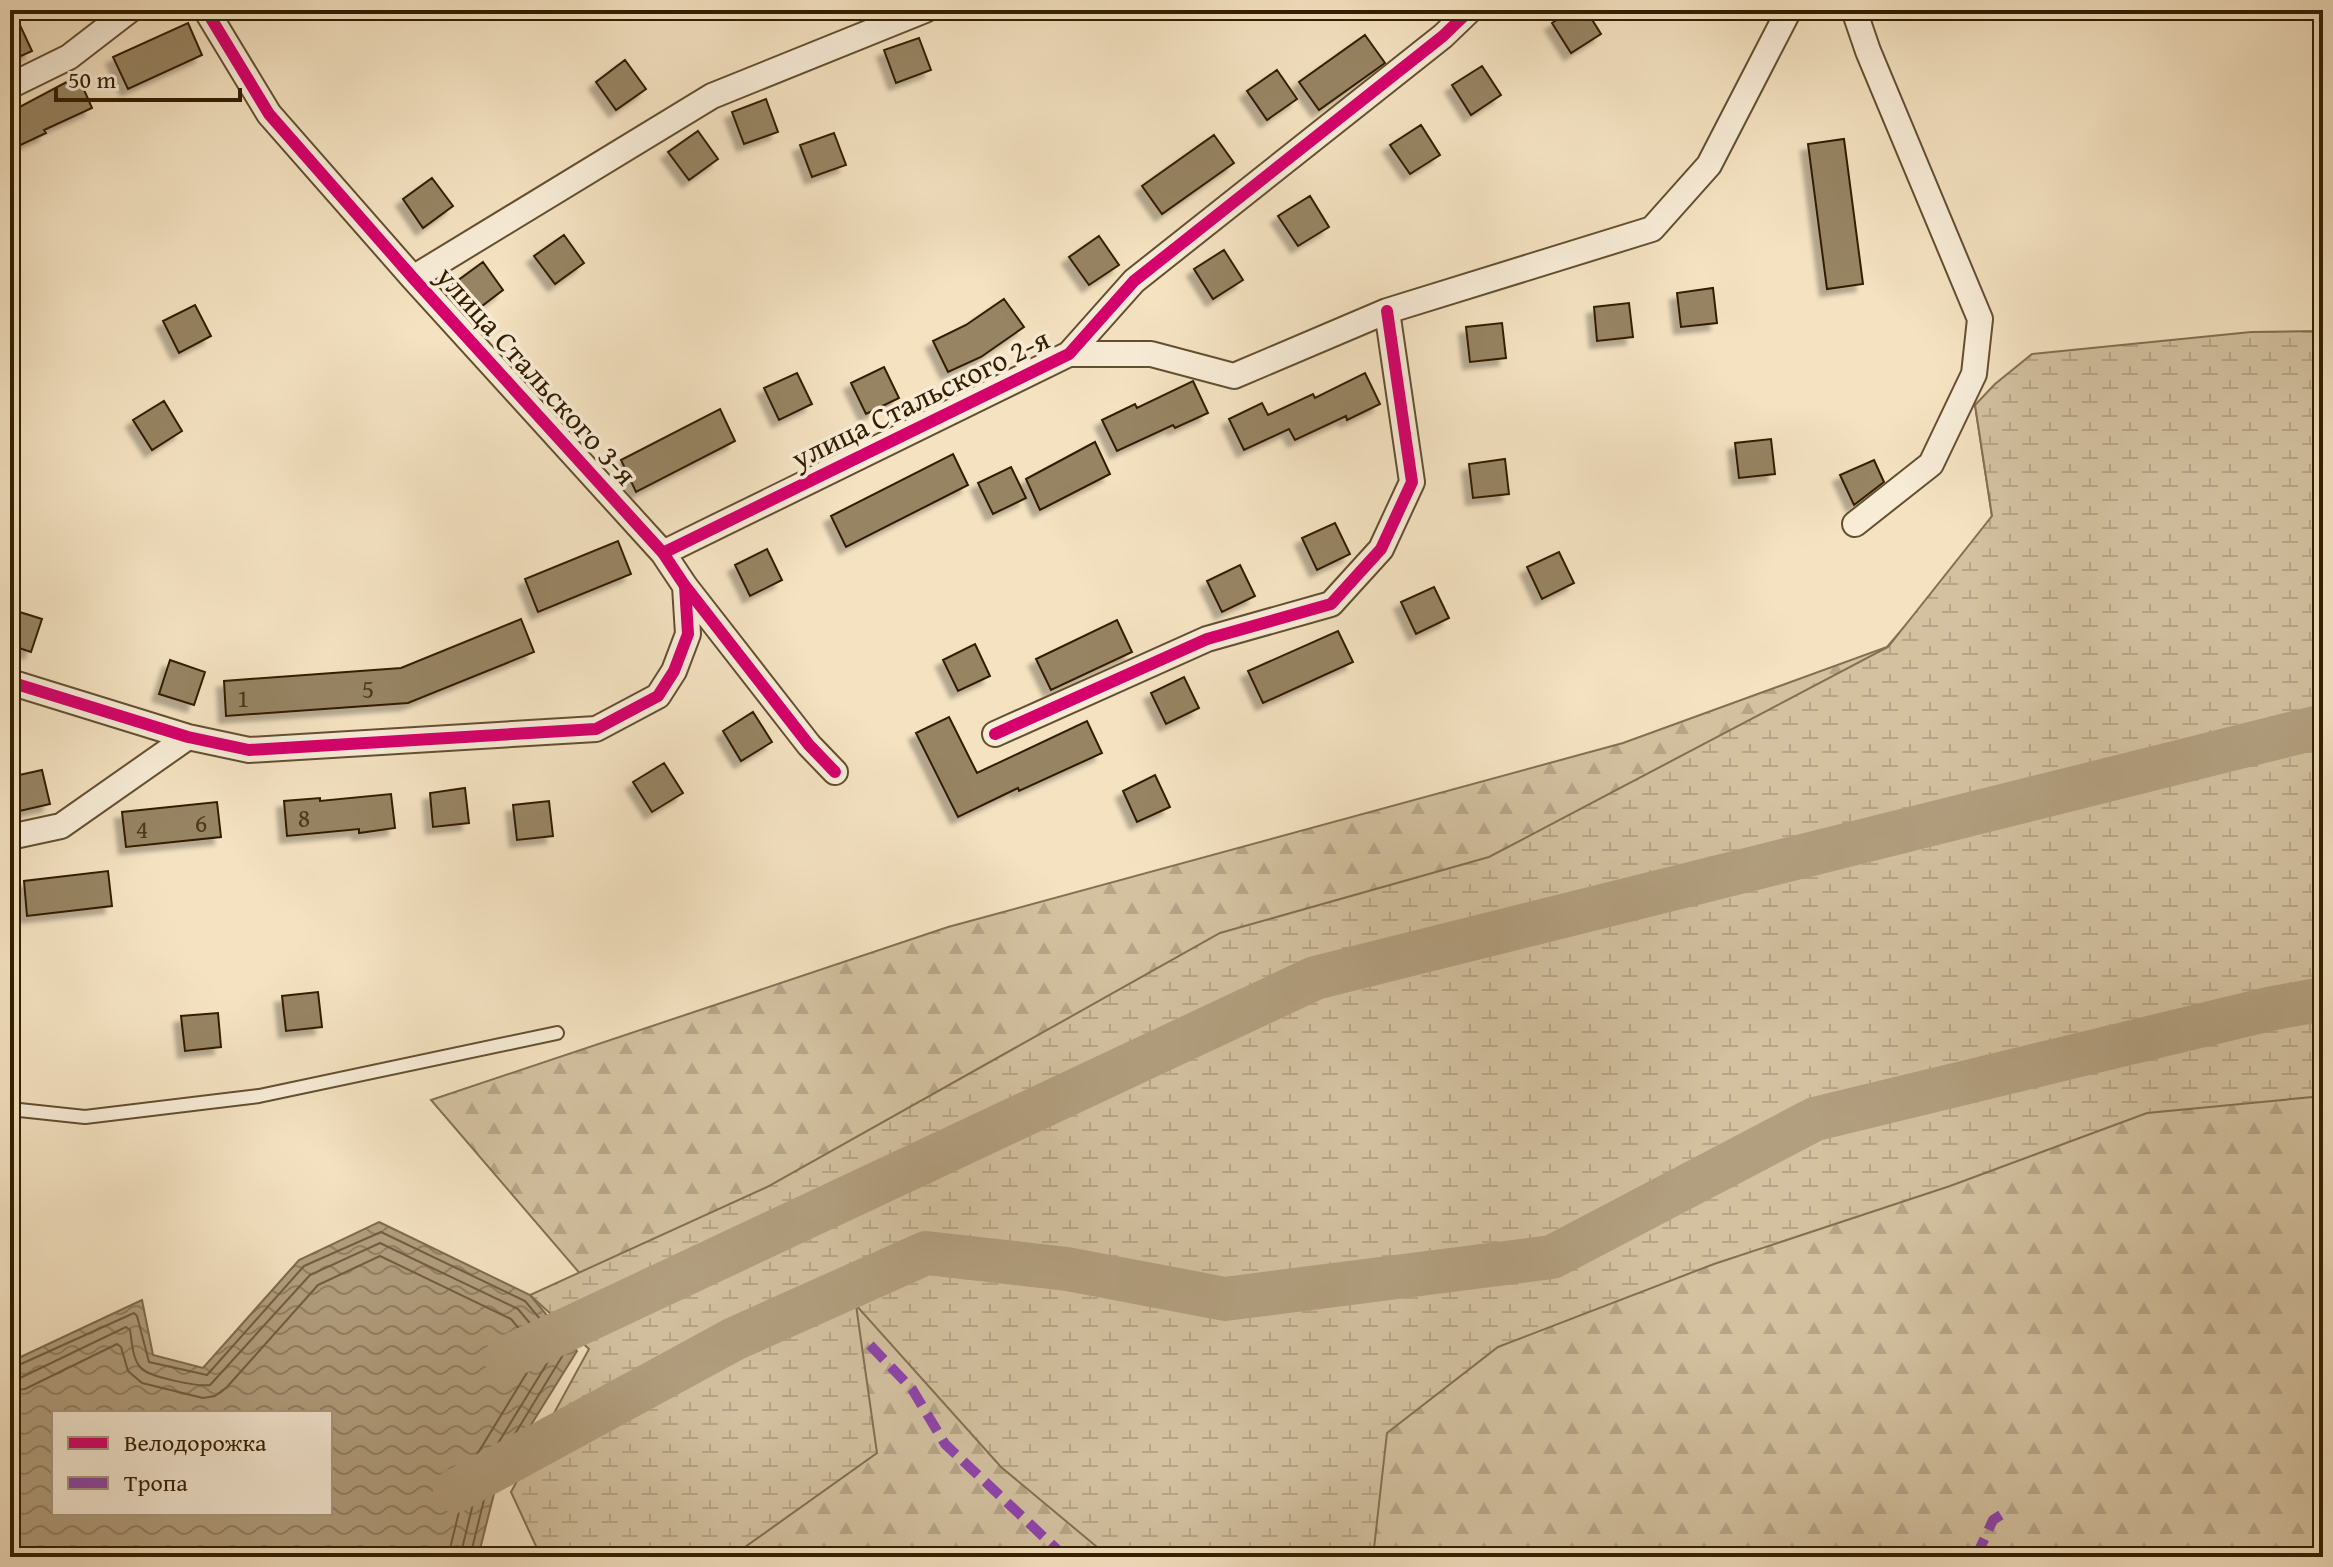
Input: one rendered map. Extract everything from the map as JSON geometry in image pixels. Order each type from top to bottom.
[{"type":"street","points":[[10,86],[69,57],[130,10]]},
{"type":"street","name":"улица Стальского 3-я","points":[[206,10],[269,114],[663,553],[685,586],[809,745],[835,772]]},
{"type":"street","points":[[413,278],[712,96],[925,10]]},
{"type":"street","name":"улица Стальского 2-я","points":[[1069,354],[1151,354],[1234,376],[1387,311],[1652,229],[1709,165],[1789,10]]},
{"type":"street","points":[[1854,10],[1868,51],[1980,319],[1974,374],[1931,464],[1855,524]]},
{"type":"street","name":"улица Стальского 2-я","points":[[663,553],[1069,354],[1134,281],[1443,36],[1464,12]]},
{"type":"street","points":[[995,734],[1207,639],[1331,604],[1381,549],[1412,482],[1387,311]]},
{"type":"street","points":[[10,682],[188,737],[249,750],[596,729],[658,696],[674,671],[688,634],[685,586]]},
{"type":"street","points":[[10,837],[61,826],[188,737]]},
{"type":"lane","points":[[10,1109],[85,1117],[259,1096],[557,1033]]},
{"type":"green space","points":[[2323,331],[2323,1096],[2147,1113],[1950,1186],[1714,1264],[1498,1347],[1387,1433],[1373,1557],[1109,1557],[1001,1467],[856,1305],[877,1453],[731,1557],[541,1557],[511,1492],[589,1349],[530,1295],[767,1187],[1220,933],[1489,857],[1888,647],[1992,516],[1975,405],[2032,354],[2251,332]]},
{"type":"green space","points":[[2323,348],[2323,1557],[640,1557],[619,1319],[431,1100],[948,927],[1623,743],[1887,647],[1962,560],[1992,516],[1975,405]]},
{"type":"water","points":[[379,1222],[530,1295],[577,1351],[498,1478],[478,1557],[10,1557],[10,1362],[142,1300],[153,1355],[203,1368],[299,1260]]},
{"type":"building","points":[[10,10],[13,10],[32,51],[10,61]]},
{"type":"building","points":[[1573,10],[1586,10],[1601,34],[1571,53],[1552,23]]},
{"type":"building","points":[[188,23],[202,55],[128,89],[113,57]]},
{"type":"building","points":[[1365,35],[1385,63],[1319,110],[1299,82]]},
{"type":"building","points":[[919,38],[931,70],[896,83],[884,50]]},
{"type":"building","points":[[625,60],[646,89],[616,110],[596,82]]},
{"type":"building","points":[[1482,66],[1501,95],[1471,115],[1452,85]]},
{"type":"building","points":[[1277,70],[1297,99],[1267,120],[1247,91]]},
{"type":"building","points":[[78,76],[92,108],[10,150],[10,112]]},
{"type":"building","points":[[766,99],[778,132],[744,144],[732,112]]},
{"type":"building","points":[[1421,125],[1440,155],[1410,174],[1390,145]]},
{"type":"building","points":[[698,131],[718,159],[689,180],[668,152]]},
{"type":"building","points":[[834,133],[846,165],[812,177],[800,145]]},
{"type":"building","points":[[1214,135],[1234,163],[1162,214],[1142,186]]},
{"type":"building","points":[[1844,139],[1863,284],[1827,289],[1808,144]]},
{"type":"building","points":[[432,178],[453,206],[423,228],[403,199]]},
{"type":"building","points":[[1310,196],[1329,227],[1298,246],[1278,216]]},
{"type":"building","points":[[564,235],[584,263],[555,284],[534,256]]},
{"type":"building","points":[[1099,236],[1119,265],[1089,285],[1069,257]]},
{"type":"building","points":[[1224,250],[1243,280],[1213,299],[1194,269]]},
{"type":"building","points":[[483,262],[503,290],[474,312],[453,284]]},
{"type":"building","points":[[1713,288],[1717,323],[1681,327],[1677,293]]},
{"type":"building","points":[[1004,299],[1024,327],[981,357],[948,372],[933,341],[966,325]]},
{"type":"building","points":[[1629,303],[1633,337],[1597,341],[1594,307]]},
{"type":"building","points":[[195,305],[211,336],[179,353],[163,321]]},
{"type":"building","points":[[1502,323],[1506,358],[1470,362],[1466,327]]},
{"type":"building","points":[[884,367],[899,398],[866,414],[851,383]]},
{"type":"building","points":[[797,373],[812,404],[779,420],[764,388]]},
{"type":"building","points":[[1365,373],[1380,404],[1295,440],[1289,429],[1244,450],[1229,419],[1262,403],[1268,415],[1313,394],[1315,398]]},
{"type":"building","points":[[1193,381],[1208,413],[1175,428],[1173,425],[1117,451],[1102,420],[1135,404],[1137,408]]},
{"type":"building","points":[[164,401],[182,431],[152,450],[133,420]]},
{"type":"building","points":[[720,409],[735,441],[636,492],[621,460]]},
{"type":"building","points":[[1771,439],[1775,474],[1739,478],[1735,443]]},
{"type":"building","points":[[1095,442],[1110,474],[1040,510],[1026,479]]},
{"type":"building","points":[[953,454],[968,485],[846,547],[831,516]]},
{"type":"building","points":[[1505,459],[1509,494],[1473,498],[1469,464]]},
{"type":"building","points":[[1874,460],[1884,482],[1854,505],[1840,475]]},
{"type":"building","points":[[1011,467],[1026,498],[993,514],[978,483]]},
{"type":"building","points":[[1335,523],[1350,554],[1317,570],[1302,538]]},
{"type":"building","points":[[618,541],[631,574],[538,612],[525,579]]},
{"type":"building","points":[[767,549],[782,580],[750,596],[735,565]]},
{"type":"building","points":[[1559,552],[1574,583],[1542,599],[1527,567]]},
{"type":"building","points":[[1240,565],[1255,596],[1222,612],[1207,581]]},
{"type":"building","points":[[1434,587],[1449,618],[1416,634],[1401,602]]},
{"type":"building","points":[[10,609],[42,619],[31,652],[10,645]]},
{"type":"building","points":[[521,619],[534,652],[408,703],[226,716],[224,681],[401,668]]},
{"type":"building","points":[[1117,620],[1132,652],[1051,690],[1036,659]]},
{"type":"building","points":[[1338,631],[1353,662],[1263,703],[1248,671]]},
{"type":"building","points":[[975,644],[990,676],[958,691],[943,660]]},
{"type":"building","points":[[170,660],[205,672],[194,705],[159,694]]},
{"type":"building","points":[[1184,677],[1199,708],[1166,724],[1151,693]]},
{"type":"building","points":[[753,712],[772,742],[741,761],[723,731]]},
{"type":"building","points":[[949,717],[977,773],[1087,721],[1102,753],[958,817],[916,733]]},
{"type":"building","points":[[664,763],[683,793],[652,812],[633,782]]},
{"type":"building","points":[[42,770],[50,804],[15,812],[10,777]]},
{"type":"building","points":[[1155,775],[1170,807],[1137,822],[1123,791]]},
{"type":"building","points":[[465,788],[469,823],[433,827],[430,793]]},
{"type":"building","points":[[391,794],[395,828],[287,836],[284,801]]},
{"type":"building","points":[[549,801],[553,836],[517,840],[513,805]]},
{"type":"building","points":[[217,802],[221,837],[126,847],[122,812]]},
{"type":"building","points":[[108,871],[112,906],[27,916],[24,881]]},
{"type":"building","points":[[318,992],[322,1027],[286,1031],[282,996]]},
{"type":"building","points":[[218,1013],[221,1047],[185,1051],[181,1016]]},
{"type":"waterway","points":[[506,1358],[1315,978],[2323,726]]},
{"type":"waterway","points":[[455,1491],[734,1339],[926,1253],[1067,1269],[1225,1299],[1552,1257],[1815,1119],[2269,1009],[2323,999]]},
{"type":"marked path","points":[[870,1345],[912,1389],[945,1444],[1065,1557]]},
{"type":"marked path","points":[[1976,1557],[1993,1520],[2009,1510]]},
{"type":"cycle path","points":[[206,10],[269,114],[663,553],[685,586],[809,745],[835,772]]},
{"type":"cycle path","points":[[663,553],[1069,354],[1134,281],[1443,36],[1470,10]]},
{"type":"cycle path","points":[[995,734],[1207,639],[1331,604],[1381,549],[1412,482],[1387,311]]},
{"type":"cycle path","points":[[10,682],[188,737],[249,750],[596,729],[658,696],[674,671],[688,634],[685,586]]}]
